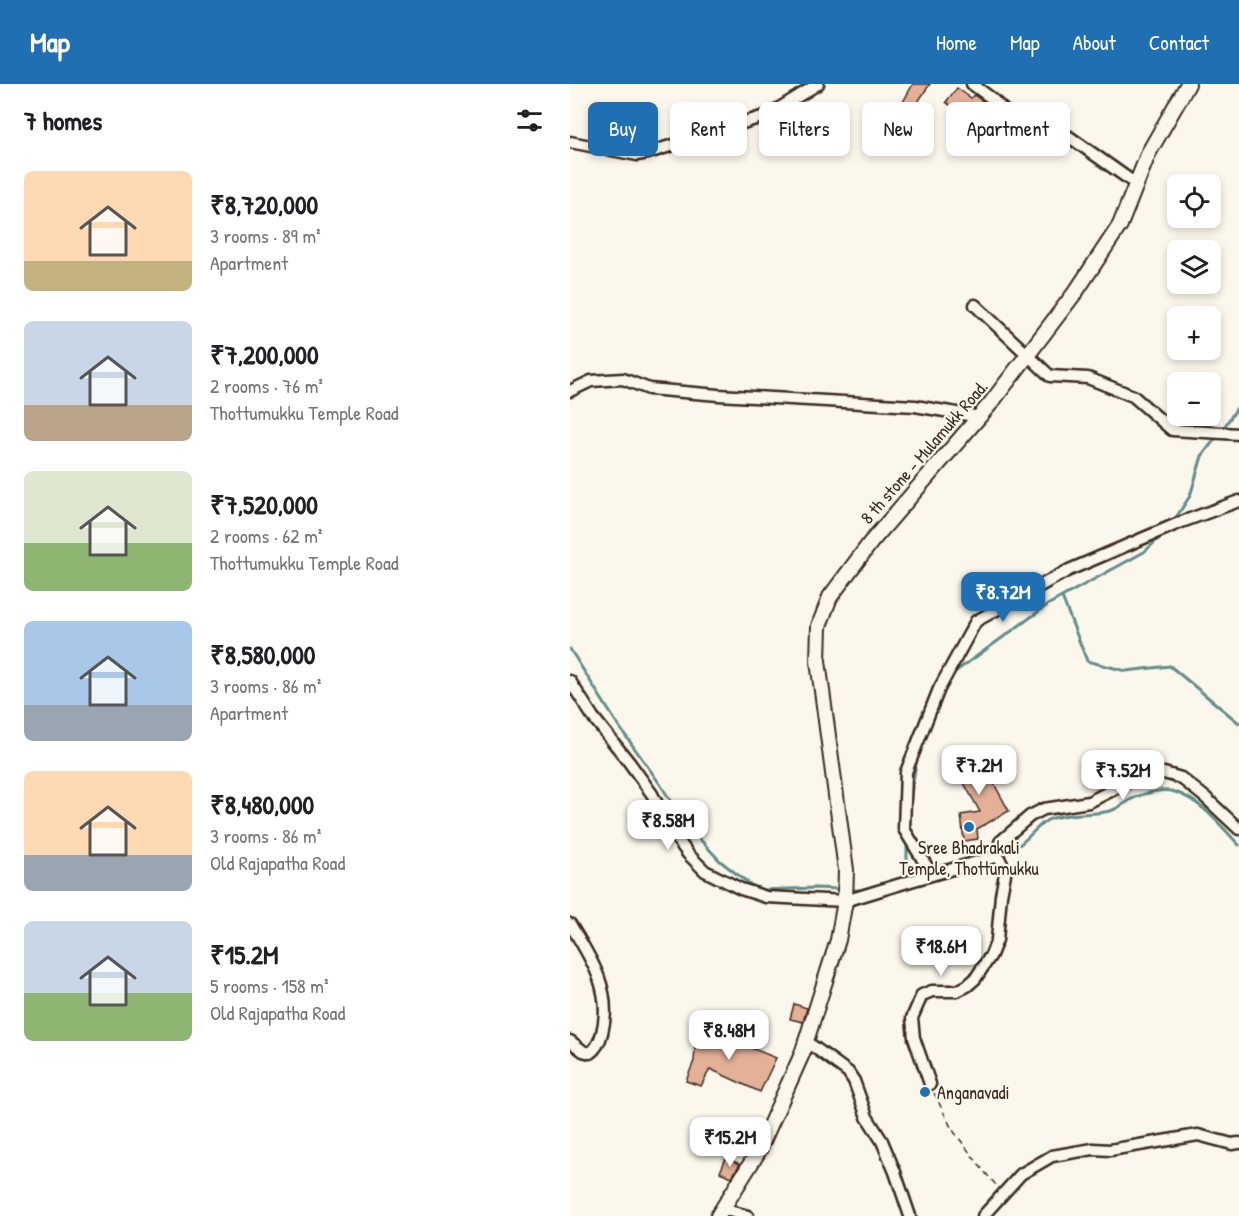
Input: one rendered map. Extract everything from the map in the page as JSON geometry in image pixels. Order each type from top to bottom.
[{"type":"main road","name":"8 th stone - Mulamukk Road.","points":[[720,1213],[758,1152],[807,1042],[838,940],[845,899],[846,870],[818,661],[819,626],[830,597],[870,542],[980,417],[1077,290],[1120,225],[1149,152],[1188,84]]},
{"type":"street","points":[[570,142],[637,155],[648,153],[768,115],[818,84]]},
{"type":"street","points":[[972,84],[991,98],[1020,126],[1027,129],[1053,130],[1068,136],[1136,184]]},
{"type":"street","points":[[975,305],[1050,376],[1088,378],[1133,396],[1172,430],[1239,434]]},
{"type":"street","points":[[570,391],[591,381],[623,379],[649,389],[915,406],[980,417]]},
{"type":"street","points":[[930,871],[904,829],[906,772],[939,688],[976,621],[1069,570],[1179,523],[1239,501]]},
{"type":"street","points":[[570,681],[593,717],[652,794],[670,829],[688,854],[705,871],[741,889],[766,897],[845,899],[930,871],[998,856]]},
{"type":"street","points":[[930,1084],[914,1038],[912,1018],[922,995],[933,991],[957,992],[968,986],[975,980],[991,955],[997,940],[1005,874],[998,856],[1000,842],[1030,816],[1044,809],[1089,802],[1128,782],[1150,774],[1164,773],[1181,778],[1239,829]]},
{"type":"street","points":[[570,924],[588,952],[600,979],[605,1022],[600,1041],[595,1050],[590,1053],[583,1051],[570,1041]]},
{"type":"street","points":[[807,1042],[848,1072],[854,1081],[867,1117],[882,1141],[891,1162],[910,1216]]},
{"type":"street","points":[[983,1216],[1021,1174],[1052,1156],[1093,1149],[1110,1150],[1198,1135],[1232,1144],[1239,1143]]},
{"type":"street","points":[[720,1213],[748,1216]]},
{"type":"path","points":[[930,1084],[952,1129],[1004,1193]]},
{"type":"building","points":[[913,84],[930,84],[918,102],[903,102]]},
{"type":"building","points":[[957,88],[971,98],[974,95],[984,102],[946,102]]},
{"type":"building","points":[[977,753],[1009,811],[977,829],[978,839],[964,841],[961,815],[980,812],[954,765]]},
{"type":"building","points":[[794,1004],[807,1008],[803,1022],[790,1019]]},
{"type":"building","points":[[702,1028],[776,1058],[760,1092],[710,1069],[701,1086],[686,1081],[694,1061],[694,1039]]},
{"type":"building","points":[[743,1126],[757,1132],[752,1144],[737,1137]]},
{"type":"building","points":[[726,1158],[740,1164],[732,1177],[720,1172]]},
{"type":"waterway","points":[[1222,430],[1239,405]]},
{"type":"waterway","points":[[1173,522],[1190,496],[1202,456],[1218,435]]},
{"type":"waterway","points":[[952,674],[1049,604],[1144,552],[1164,534]]},
{"type":"waterway","points":[[1062,597],[1087,661],[1126,671],[1170,666],[1239,723]]},
{"type":"waterway","points":[[570,649],[618,725],[685,823],[720,861],[751,885],[763,890],[840,889]]},
{"type":"waterway","points":[[910,801],[917,757]]},
{"type":"waterway","points":[[1001,853],[1014,849],[1052,818],[1110,811],[1138,796],[1166,791],[1175,792],[1202,807],[1239,845]]},
{"type":"waterway","points":[[907,840],[907,877]]},
{"type":"waterway","points":[[850,890],[860,890],[887,883]]},
{"type":"place","name":"Sree Bhadrakali Temple, Thottumukku","points":[[969,827]]},
{"type":"place","name":"Anganavadi","points":[[925,1092]]}]
